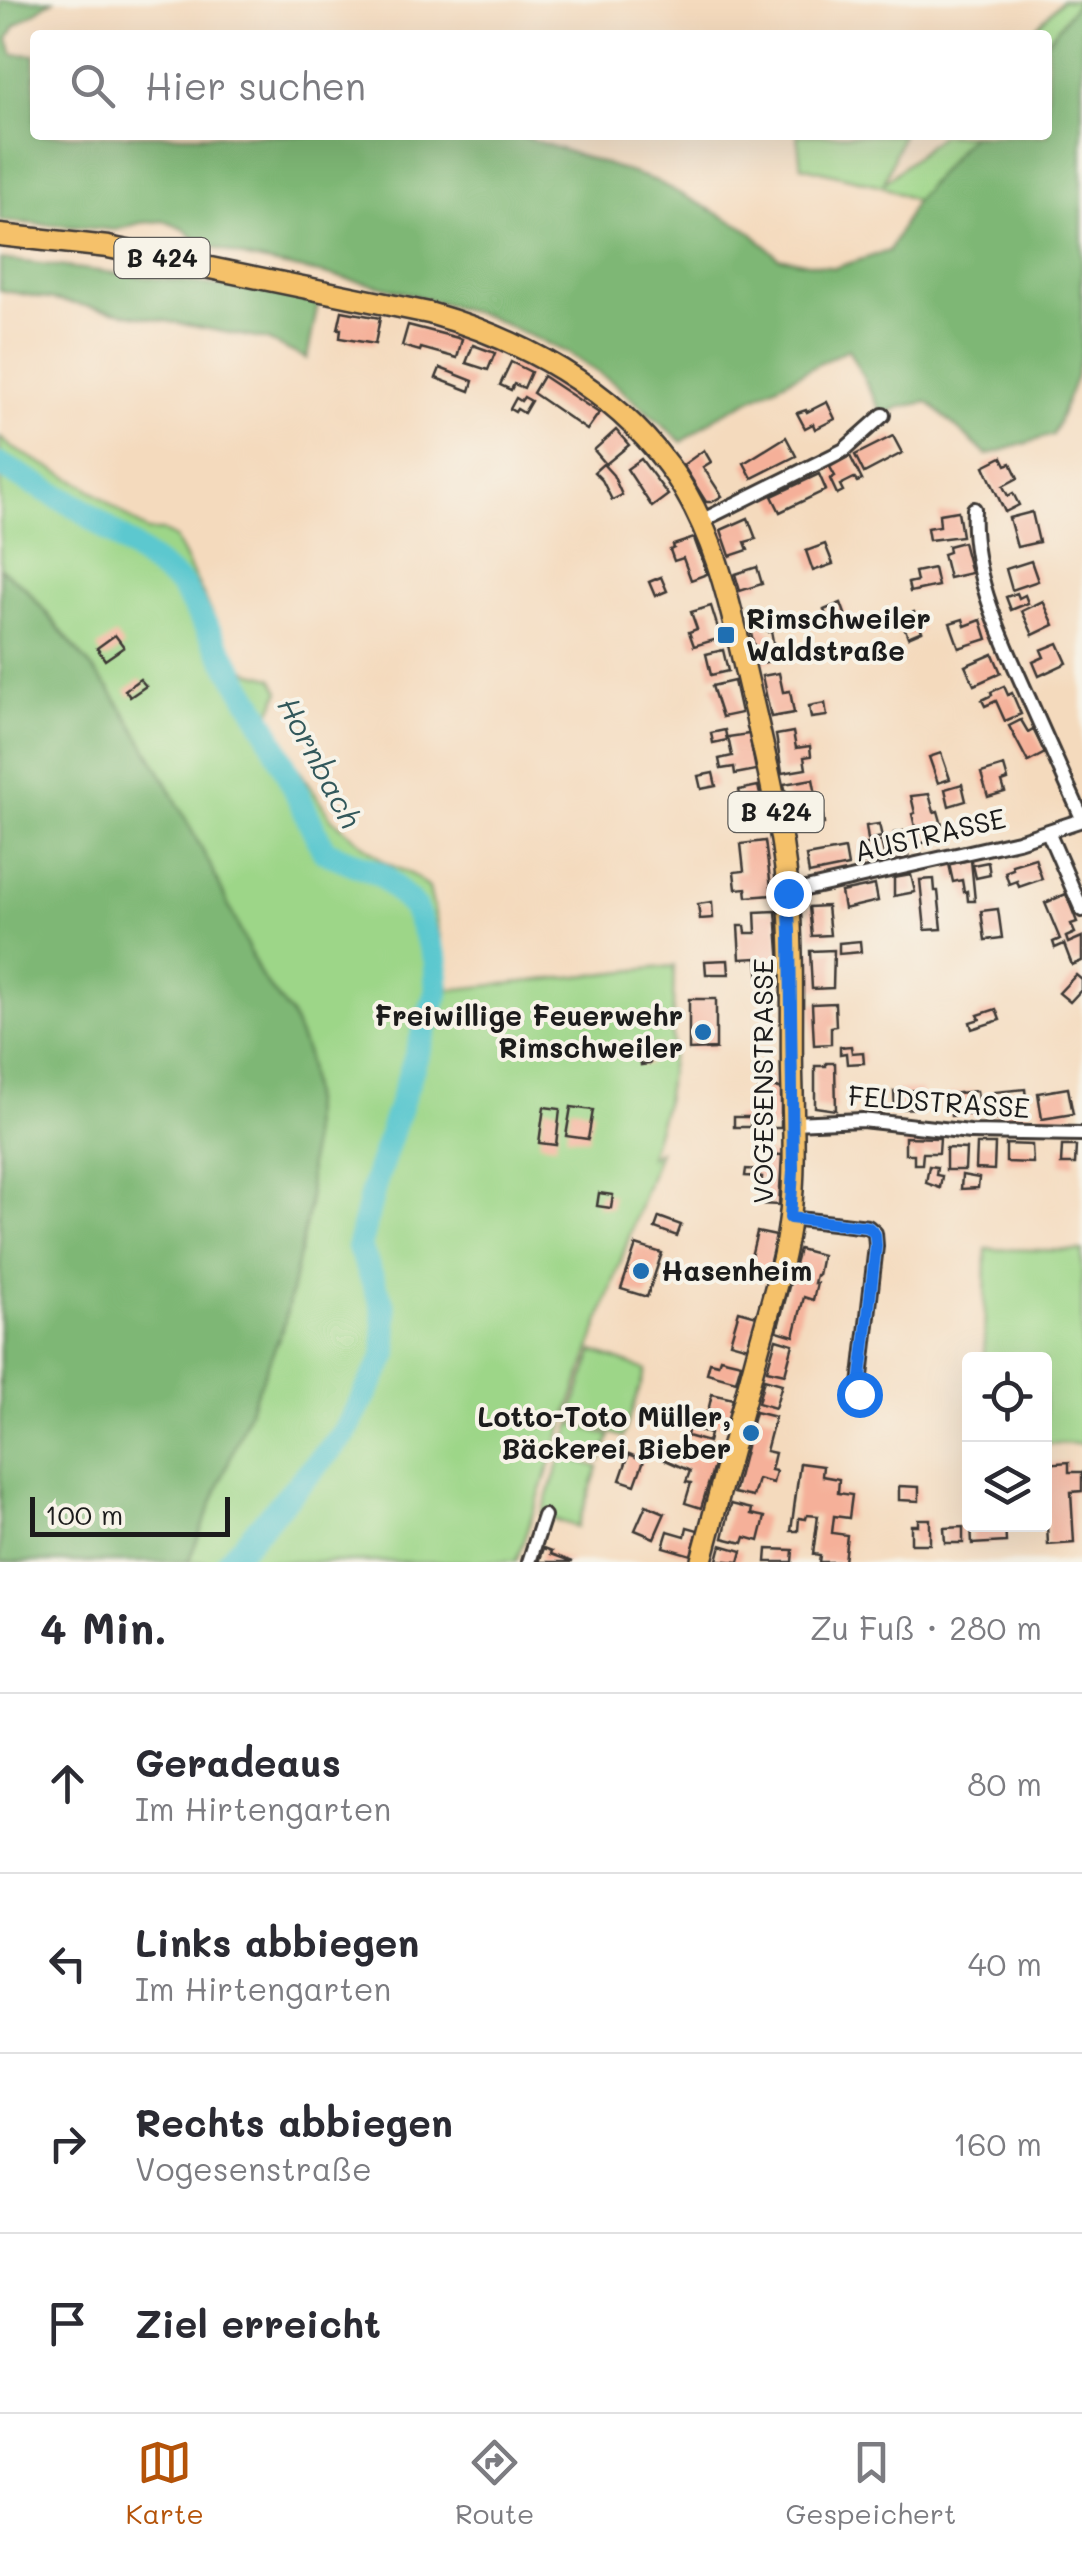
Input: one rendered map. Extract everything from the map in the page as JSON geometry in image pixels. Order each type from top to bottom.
[{"type":"main road","name":"VOGESENSTRASSE","points":[[0,235],[108,246],[429,313],[511,342],[559,367],[600,396],[667,464],[701,521],[720,570],[776,810],[788,893],[792,1123],[790,1218],[775,1288],[701,1562]]},
{"type":"street","points":[[701,521],[844,450],[883,415]]},
{"type":"street","points":[[974,509],[974,543],[985,587],[1015,668],[1082,819]]},
{"type":"street","name":"AUSTRASSE","points":[[788,893],[1048,832],[1082,819]]},
{"type":"street","points":[[1048,832],[1082,910]]},
{"type":"street","name":"FELDSTRASSE","points":[[792,1123],[862,1120],[970,1132],[1082,1134]]},
{"type":"street","points":[[790,1218],[868,1227],[875,1234],[859,1394]]},
{"type":"street","points":[[528,1562],[544,1516]]},
{"type":"green space","points":[[0,0],[53,0],[15,26],[8,39],[13,54],[30,55],[30,140],[533,140],[656,181],[747,229],[778,257],[834,268],[889,251],[915,201],[967,140],[1052,140],[1052,35],[1082,0],[1082,351],[1053,435],[987,455],[928,402],[883,415],[848,349],[716,417],[682,442],[615,384],[568,353],[486,316],[381,286],[247,258],[199,243],[184,229],[164,221],[116,230],[0,221]]},
{"type":"green space","points":[[1062,0],[1079,0],[1052,35],[1052,30],[1034,30]]},
{"type":"green space","points":[[798,140],[900,140],[884,183],[935,140],[967,140],[915,201],[882,186],[801,166]]},
{"type":"green space","points":[[0,259],[319,298],[307,359],[267,340],[0,290]]},
{"type":"green space","points":[[0,437],[11,447],[87,487],[147,531],[162,531],[175,538],[237,664],[272,678],[280,691],[268,718],[332,819],[384,862],[413,875],[429,888],[449,990],[674,966],[672,1053],[665,1103],[649,1157],[659,1151],[516,1562],[188,1562],[284,1325],[309,1207],[311,1093],[307,1054],[291,1015],[261,976],[210,865],[129,719],[26,588],[0,568]]},
{"type":"green space","points":[[0,568],[25,588],[110,690],[129,719],[210,865],[261,976],[291,1015],[307,1054],[311,1093],[309,1207],[284,1325],[188,1562],[0,1562]]},
{"type":"green space","points":[[986,1249],[1082,1251],[1082,1444],[1052,1443],[1052,1352],[984,1352]]},
{"type":"green space","points":[[593,1351],[646,1370],[623,1437],[570,1418]]},
{"type":"green space","points":[[572,1423],[610,1436],[601,1461],[563,1448]]},
{"type":"green space","points":[[562,1455],[598,1467],[577,1527],[541,1515]]},
{"type":"building","points":[[342,311],[380,318],[375,344],[340,338]]},
{"type":"building","points":[[408,325],[462,339],[457,358],[402,346]]},
{"type":"building","points":[[473,345],[495,353],[488,370],[466,363]]},
{"type":"building","points":[[511,362],[531,372],[524,388],[514,384],[511,390],[500,385]]},
{"type":"building","points":[[440,368],[473,381],[470,391],[436,378]]},
{"type":"building","points":[[543,376],[599,413],[587,430],[533,393]]},
{"type":"building","points":[[524,397],[531,401],[524,413],[510,409],[516,398],[521,401]]},
{"type":"building","points":[[827,402],[835,419],[815,429],[813,424],[805,428],[797,413]]},
{"type":"building","points":[[616,430],[629,445],[606,464],[594,450]]},
{"type":"building","points":[[893,436],[902,453],[864,473],[855,455]]},
{"type":"building","points":[[786,437],[796,456],[752,478],[744,463]]},
{"type":"building","points":[[704,450],[711,462],[703,467],[722,496],[712,502],[706,502],[683,465]]},
{"type":"building","points":[[850,456],[862,480],[857,482],[854,478],[840,485],[843,491],[837,494],[830,479],[835,476],[830,467]]},
{"type":"building","points":[[1002,457],[1006,465],[1011,463],[1018,478],[1003,486],[1008,496],[1013,493],[1019,505],[1005,512],[984,466]]},
{"type":"building","points":[[641,459],[668,495],[652,507],[627,469]]},
{"type":"building","points":[[603,464],[622,495],[612,500],[594,472]]},
{"type":"building","points":[[819,474],[826,490],[780,512],[772,496]]},
{"type":"building","points":[[958,511],[962,536],[929,540],[927,528],[940,526],[939,514]]},
{"type":"building","points":[[1032,512],[1039,542],[1017,547],[1009,518]]},
{"type":"building","points":[[748,518],[756,539],[745,542],[748,550],[730,556],[721,530]]},
{"type":"building","points":[[694,538],[707,574],[691,580],[683,558],[674,561],[670,550],[673,545]]},
{"type":"building","points":[[963,542],[971,573],[949,578],[943,554],[949,552],[948,546]]},
{"type":"building","points":[[825,544],[833,564],[813,571],[806,551]]},
{"type":"building","points":[[1031,561],[1038,581],[1012,590],[1006,569]]},
{"type":"building","points":[[757,567],[762,584],[740,591],[735,574]]},
{"type":"building","points":[[934,568],[938,586],[910,592],[908,583],[917,581],[915,572]]},
{"type":"building","points":[[661,577],[667,591],[655,596],[649,582]]},
{"type":"building","points":[[1017,593],[1019,598],[1025,595],[1028,603],[1011,610],[1006,597]]},
{"type":"building","points":[[1043,601],[1054,625],[1033,635],[1022,611]]},
{"type":"building","points":[[841,603],[848,622],[831,629],[824,610]]},
{"type":"building","points":[[711,606],[721,638],[694,646],[689,632],[697,629],[691,612]]},
{"type":"building","points":[[914,612],[922,631],[908,637],[902,621]]},
{"type":"building","points":[[963,619],[965,626],[981,620],[987,639],[959,648],[950,623]]},
{"type":"building","points":[[766,625],[771,631],[774,660],[758,664],[750,629]]},
{"type":"building","points":[[115,635],[124,647],[105,660],[97,648]]},
{"type":"building","points":[[1058,643],[1067,663],[1039,676],[1033,662],[1044,657],[1041,650]]},
{"type":"building","points":[[723,650],[728,671],[711,675],[706,654]]},
{"type":"building","points":[[993,654],[1001,673],[974,685],[965,666]]},
{"type":"building","points":[[779,673],[783,692],[790,691],[794,713],[771,717],[762,676]]},
{"type":"building","points":[[140,679],[146,686],[130,697],[125,690]]},
{"type":"building","points":[[734,681],[741,713],[722,717],[712,686]]},
{"type":"building","points":[[1004,686],[1008,695],[1012,693],[1021,714],[1005,721],[996,701],[985,706],[982,700]]},
{"type":"building","points":[[825,703],[827,716],[811,718],[809,706]]},
{"type":"building","points":[[1021,720],[1028,732],[1033,729],[1045,753],[1028,762],[1009,726]]},
{"type":"building","points":[[725,730],[727,740],[713,743],[711,733]]},
{"type":"building","points":[[793,732],[796,748],[810,746],[811,756],[804,757],[806,769],[782,773],[776,735]]},
{"type":"building","points":[[749,734],[756,770],[735,774],[734,767],[721,769],[719,759],[732,756],[728,737]]},
{"type":"building","points":[[941,753],[950,779],[938,783],[929,757]]},
{"type":"building","points":[[1004,766],[1008,780],[1002,782],[1005,792],[988,797],[981,773]]},
{"type":"building","points":[[713,773],[716,786],[701,789],[698,776]]},
{"type":"building","points":[[813,779],[816,795],[804,798],[808,815],[791,818],[784,784]]},
{"type":"building","points":[[962,784],[966,801],[949,806],[945,789]]},
{"type":"building","points":[[758,786],[763,808],[744,812],[739,790]]},
{"type":"building","points":[[929,794],[942,825],[927,829],[930,841],[919,844],[911,796]]},
{"type":"building","points":[[823,816],[824,824],[794,830],[792,822]]},
{"type":"building","points":[[879,824],[882,837],[868,840],[866,826]]},
{"type":"building","points":[[903,831],[908,854],[890,858],[886,842],[895,840],[894,833]]},
{"type":"building","points":[[765,841],[772,895],[747,897],[746,888],[736,889],[734,872],[744,871],[741,844]]},
{"type":"building","points":[[881,841],[885,858],[862,863],[858,846]]},
{"type":"building","points":[[845,849],[848,866],[809,874],[806,856]]},
{"type":"building","points":[[1035,858],[1042,879],[1019,887],[1017,881],[1009,884],[1005,872],[1013,869],[1012,865]]},
{"type":"building","points":[[971,860],[975,901],[968,901],[962,880],[953,882],[949,864]]},
{"type":"building","points":[[988,862],[990,875],[976,878],[973,865]]},
{"type":"building","points":[[911,875],[915,892],[894,896],[894,878]]},
{"type":"building","points":[[934,879],[942,929],[925,930],[920,880]]},
{"type":"building","points":[[875,885],[878,901],[844,909],[841,892]]},
{"type":"building","points":[[1066,894],[1077,922],[1071,924],[1075,933],[1066,937],[1068,943],[1082,937],[1082,961],[1072,965],[1064,944],[1055,948],[1053,942],[1060,939],[1045,903]]},
{"type":"building","points":[[712,902],[713,918],[700,919],[698,904]]},
{"type":"building","points":[[827,906],[830,935],[812,936],[809,907]]},
{"type":"building","points":[[998,909],[1002,938],[985,940],[981,911]]},
{"type":"building","points":[[776,911],[781,979],[759,981],[757,958],[740,959],[738,926],[745,926],[746,933],[756,933],[755,912]]},
{"type":"building","points":[[860,941],[861,952],[839,954],[839,943]]},
{"type":"building","points":[[834,950],[833,988],[812,989],[810,951]]},
{"type":"building","points":[[728,960],[729,974],[706,974],[705,961]]},
{"type":"building","points":[[1076,975],[1082,980],[1082,989],[1070,1002],[1059,993]]},
{"type":"building","name":"Freiwillige Feuerwehr Rimschweiler","points":[[689,999],[716,999],[716,1049],[689,1050]]},
{"type":"building","points":[[835,1003],[836,1026],[831,1027],[831,1044],[814,1045],[812,1004]]},
{"type":"building","points":[[996,1009],[1000,1020],[972,1029],[970,1022],[980,1019],[978,1015]]},
{"type":"building","points":[[660,1045],[661,1059],[641,1065],[640,1048]]},
{"type":"building","points":[[851,1046],[852,1053],[863,1052],[864,1063],[847,1064],[846,1053],[840,1054],[840,1047]]},
{"type":"building","points":[[835,1063],[836,1110],[815,1107],[815,1066]]},
{"type":"building","points":[[758,1076],[772,1076],[772,1088],[781,1088],[781,1128],[759,1128],[759,1120],[755,1120]]},
{"type":"building","points":[[1068,1088],[1073,1114],[1042,1119],[1038,1093]]},
{"type":"building","points":[[1025,1089],[1028,1116],[997,1119],[994,1092]]},
{"type":"building","points":[[921,1090],[922,1108],[895,1109],[894,1091]]},
{"type":"building","points":[[977,1091],[978,1100],[986,1100],[987,1113],[951,1116],[949,1094]]},
{"type":"building","points":[[544,1107],[560,1109],[556,1145],[539,1143]]},
{"type":"building","points":[[571,1107],[593,1110],[588,1139],[566,1136]]},
{"type":"building","points":[[734,1117],[751,1117],[750,1127],[734,1127]]},
{"type":"building","points":[[905,1137],[940,1138],[939,1153],[923,1153],[922,1164],[914,1164],[914,1154],[905,1154]]},
{"type":"building","points":[[977,1144],[995,1144],[994,1170],[976,1169]]},
{"type":"building","points":[[1006,1144],[1032,1145],[1033,1163],[1006,1162]]},
{"type":"building","points":[[1062,1146],[1076,1146],[1075,1164],[1061,1164]]},
{"type":"building","points":[[946,1148],[966,1149],[965,1170],[946,1170]]},
{"type":"building","points":[[763,1154],[782,1155],[779,1205],[760,1204],[762,1177],[745,1176],[746,1169],[762,1170]]},
{"type":"building","points":[[929,1166],[937,1167],[936,1175],[942,1176],[940,1188],[926,1183]]},
{"type":"building","points":[[962,1175],[979,1178],[978,1188],[961,1189]]},
{"type":"building","points":[[599,1193],[613,1195],[611,1208],[597,1206]]},
{"type":"building","points":[[659,1217],[681,1225],[677,1236],[655,1228]]},
{"type":"building","points":[[757,1232],[776,1236],[766,1278],[747,1273]]},
{"type":"building","name":"Hasenheim","points":[[636,1245],[662,1253],[647,1297],[621,1289]]},
{"type":"building","points":[[799,1249],[822,1255],[813,1300],[804,1297],[794,1336],[777,1331]]},
{"type":"building","points":[[739,1311],[757,1316],[748,1347],[730,1342]]},
{"type":"building","points":[[776,1339],[793,1344],[785,1374],[767,1370]]},
{"type":"building","points":[[720,1358],[741,1363],[736,1381],[707,1373],[710,1362],[718,1364]]},
{"type":"building","points":[[764,1379],[782,1384],[775,1408],[758,1403]]},
{"type":"building","points":[[712,1394],[733,1399],[726,1426],[706,1420]]},
{"type":"building","points":[[755,1412],[775,1417],[766,1451],[775,1453],[771,1470],[776,1471],[773,1483],[758,1479],[753,1497],[734,1493]]},
{"type":"building","points":[[689,1427],[710,1434],[708,1442],[687,1436]]},
{"type":"building","points":[[655,1442],[700,1459],[704,1445],[719,1449],[701,1508],[685,1503],[690,1471],[650,1453]]},
{"type":"building","points":[[629,1454],[644,1460],[635,1485],[620,1480]]},
{"type":"building","points":[[1069,1462],[1069,1472],[1082,1472],[1082,1491],[1071,1492],[1074,1543],[1048,1545],[1047,1532],[1052,1532],[1052,1463]]},
{"type":"building","points":[[800,1463],[823,1466],[822,1476],[839,1479],[838,1493],[852,1495],[849,1518],[834,1516],[832,1533],[847,1535],[844,1562],[819,1562],[820,1555],[813,1554],[818,1516],[799,1518],[798,1531],[791,1531]]},
{"type":"building","points":[[899,1486],[919,1487],[919,1501],[899,1500]]},
{"type":"building","points":[[731,1504],[765,1517],[759,1541],[745,1537],[743,1543],[723,1538]]},
{"type":"building","points":[[646,1505],[665,1513],[654,1538],[635,1530]]},
{"type":"building","points":[[918,1519],[930,1519],[930,1544],[911,1544],[911,1525],[918,1525]]},
{"type":"building","points":[[687,1527],[698,1530],[691,1555],[663,1547],[668,1531],[685,1536]]},
{"type":"building","points":[[962,1527],[963,1543],[945,1543],[944,1528]]},
{"type":"building","points":[[971,1532],[1005,1532],[1006,1542],[972,1544]]},
{"type":"building","points":[[721,1545],[742,1551],[739,1562],[717,1560]]},
{"type":"building","points":[[544,1548],[551,1554],[573,1562],[539,1562]]},
{"type":"building","points":[[767,1549],[793,1550],[792,1562],[766,1562]]},
{"type":"waterway","name":"Hornbach","points":[[0,465],[81,509],[181,584],[267,729],[324,851],[382,875],[414,907],[436,959],[437,992],[375,1182],[359,1246],[384,1308],[386,1355],[344,1434],[228,1562]]},
{"type":"place","name":"Rimschweiler Waldstraße","points":[[726,635]]},
{"type":"place","name":"Freiwillige Feuerwehr Rimschweiler","points":[[703,1032]]},
{"type":"place","name":"Hasenheim","points":[[641,1271]]},
{"type":"place","name":"Lotto-Toto Müller, Bäckerei Bieber","points":[[751,1433]]},
{"type":"route","points":[[788,893],[793,1171],[790,1218],[868,1227],[875,1234],[859,1394]]}]
